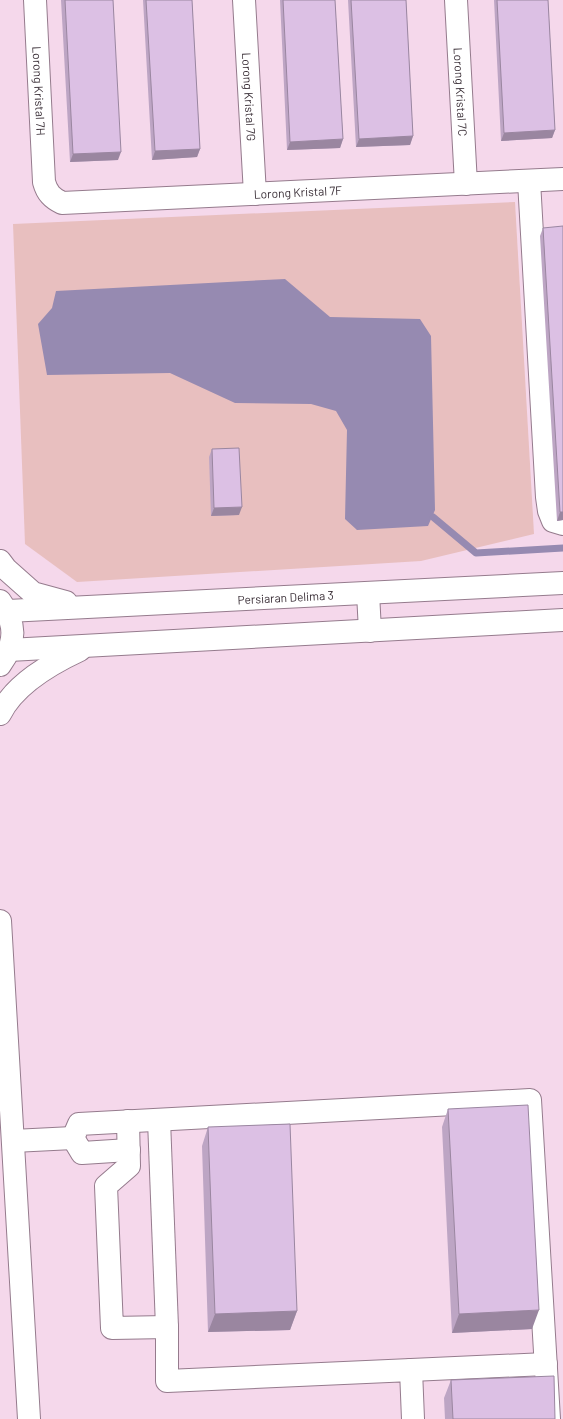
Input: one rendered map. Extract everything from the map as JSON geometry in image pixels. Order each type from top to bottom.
[{"type":"street","name":"Lorong Kristal 7H","points":[[35,0],[44,182]]},
{"type":"street","name":"Lorong Kristal 7G","points":[[244,0],[255,194]]},
{"type":"street","name":"Lorong Kristal 7C","points":[[456,0],[466,184]]},
{"type":"street","name":"Lorong Kristal 7F","points":[[44,182],[46,192],[62,203],[563,179]]},
{"type":"street","points":[[529,181],[547,497],[549,511],[553,522],[563,524]]},
{"type":"street","points":[[0,561],[6,569],[33,593],[86,607]]},
{"type":"street","name":"Persiaran Delima 3","points":[[4,606],[86,607],[563,583]]},
{"type":"street","points":[[368,593],[370,631]]},
{"type":"street","points":[[4,606],[12,625],[12,640],[4,658]]},
{"type":"street","points":[[4,658],[88,646],[563,620]]},
{"type":"street","points":[[0,714],[5,705],[29,680],[54,663],[88,646]]},
{"type":"street","points":[[0,921],[29,1419]]},
{"type":"street","points":[[72,1138],[79,1124],[530,1100],[549,1419]]},
{"type":"street","points":[[159,1120],[167,1326],[167,1381],[546,1364]]},
{"type":"street","points":[[128,1122],[129,1166],[106,1186],[112,1328],[167,1326]]},
{"type":"street","points":[[13,1141],[72,1138]]},
{"type":"street","points":[[72,1138],[82,1153],[129,1150]]},
{"type":"street","points":[[411,1370],[413,1419]]},
{"type":"shaded area","points":[[515,202],[534,534],[421,561],[77,582],[25,544],[13,224]]},
{"type":"shaded area","points":[[285,279],[330,317],[420,319],[431,336],[435,510],[428,526],[357,530],[345,519],[347,430],[336,411],[311,404],[235,403],[170,373],[47,375],[38,324],[52,308],[56,291]]},
{"type":"building","points":[[65,0],[113,0],[121,152],[73,154]]},
{"type":"building","points":[[146,0],[192,0],[200,149],[155,151]]},
{"type":"building","points":[[283,0],[335,0],[343,139],[290,142]]},
{"type":"building","points":[[351,0],[406,0],[413,136],[359,139]]},
{"type":"building","points":[[497,0],[548,0],[555,130],[504,133]]},
{"type":"building","points":[[563,226],[563,512],[560,512],[543,228]]},
{"type":"building","points":[[239,448],[242,507],[214,508],[212,449]]},
{"type":"building","points":[[528,1105],[539,1310],[459,1314],[448,1109]]},
{"type":"building","points":[[290,1124],[297,1311],[215,1314],[208,1127]]},
{"type":"building","points":[[554,1376],[555,1419],[453,1419],[451,1380]]},
{"type":"waterway","points":[[433,517],[476,553],[563,548]]}]
